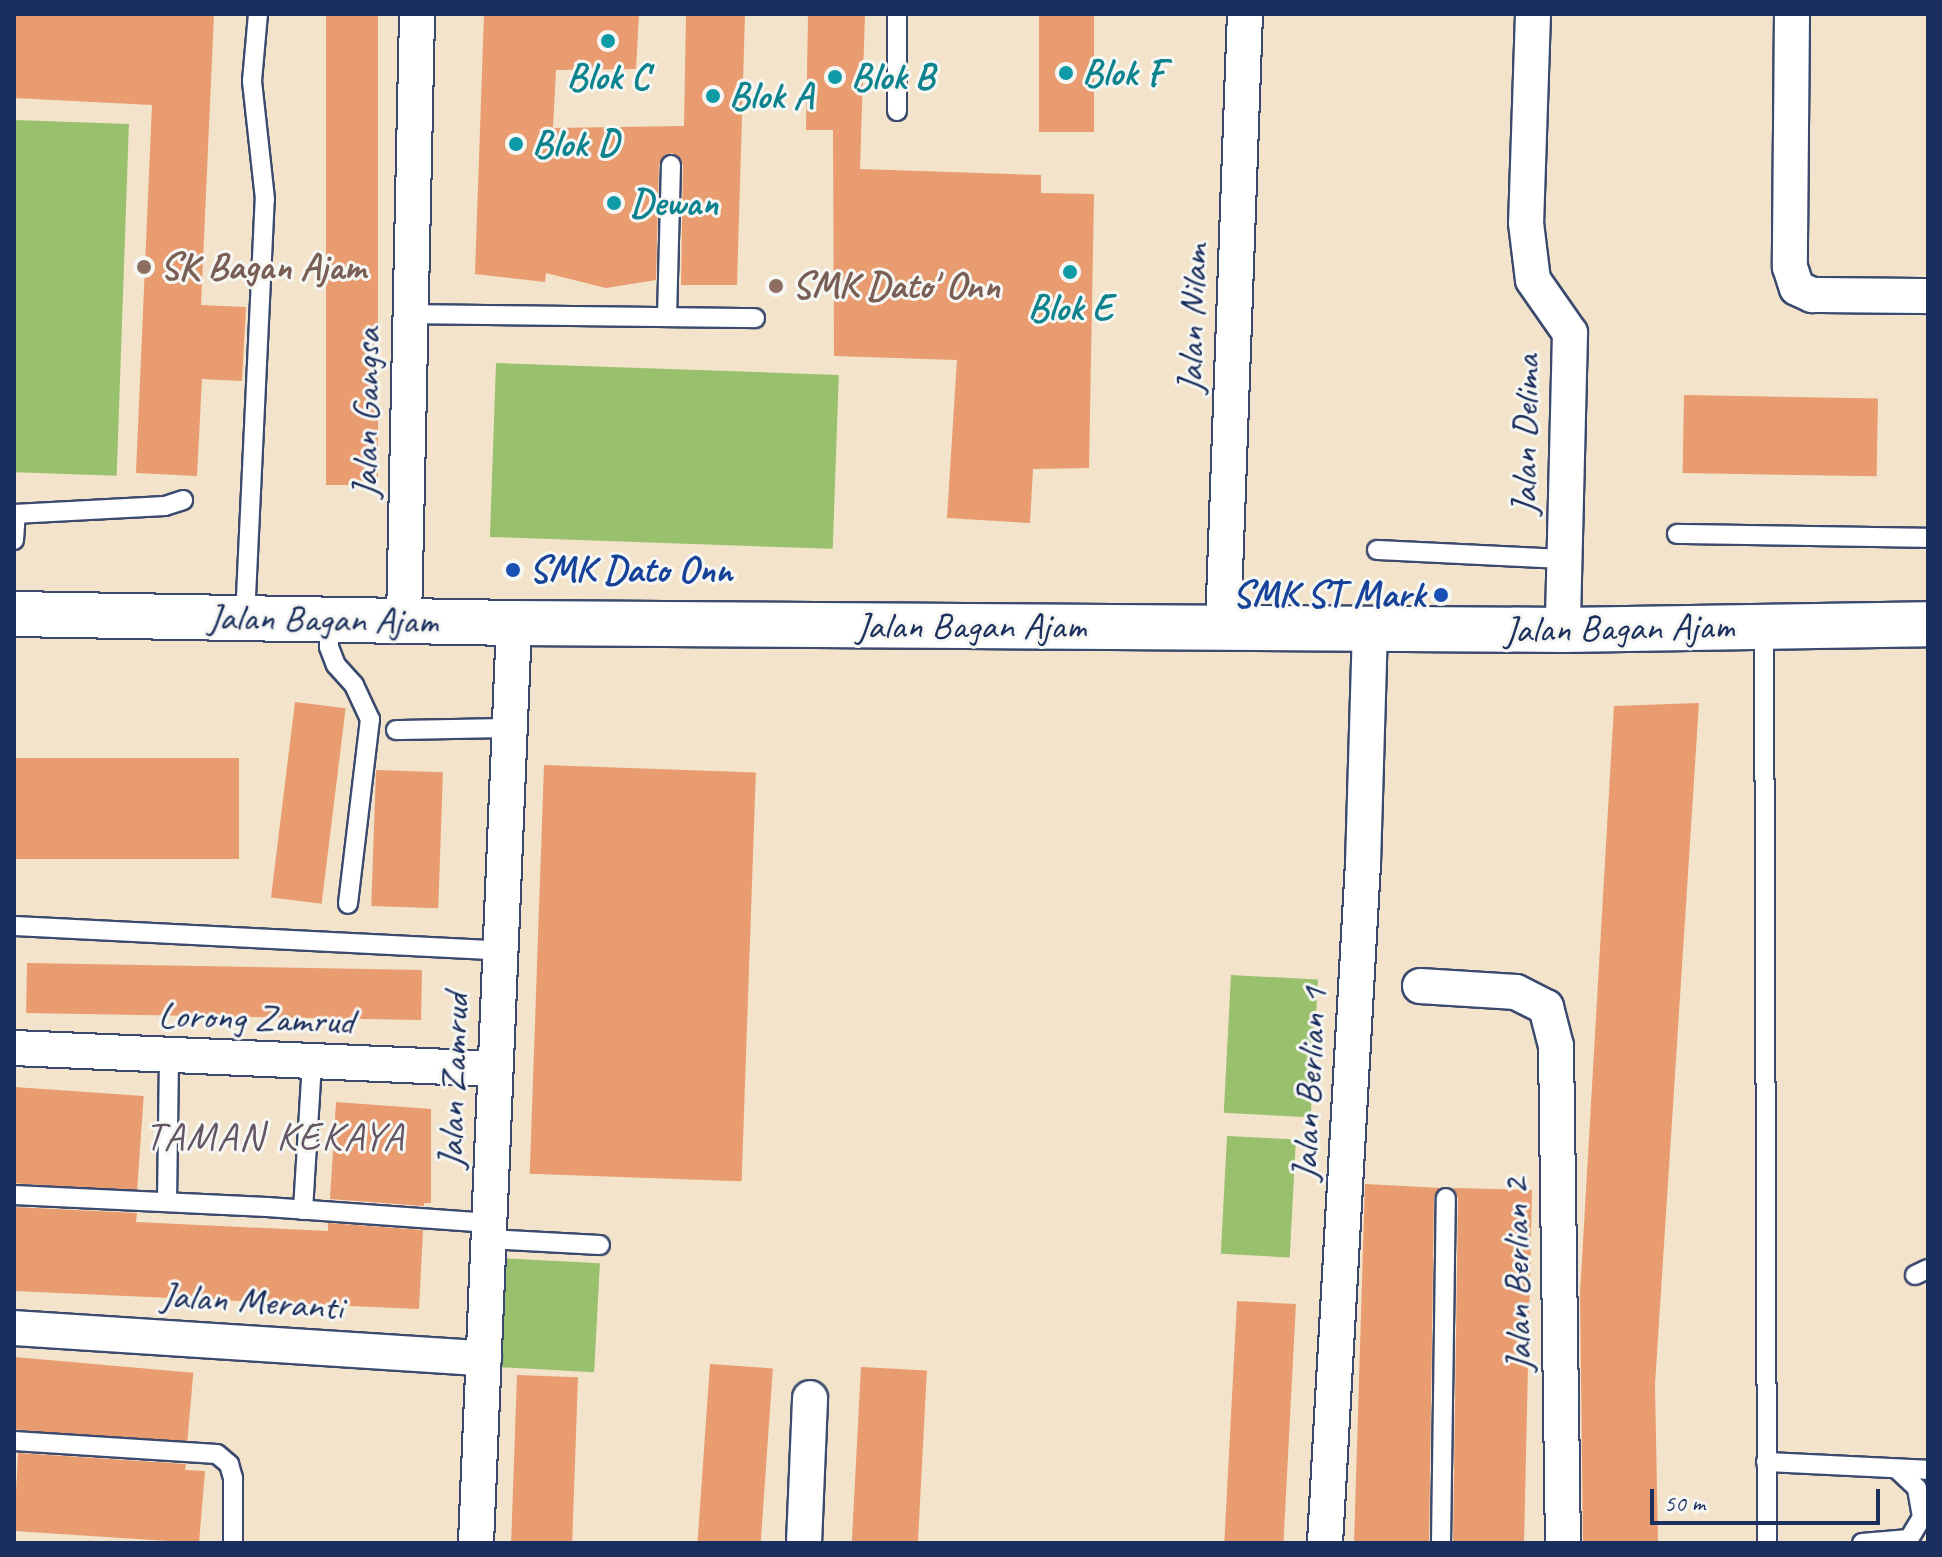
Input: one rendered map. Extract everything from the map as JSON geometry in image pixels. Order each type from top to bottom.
[{"type":"main road","name":"Jalan Bagan Ajam","points":[[14,614],[514,623],[1370,629],[1563,630],[1928,624]]},
{"type":"street","name":"Jalan Gangsa","points":[[404,621],[417,14]]},
{"type":"street","name":"Jalan Nilam","points":[[1223,628],[1245,14]]},
{"type":"street","name":"Jalan Delima","points":[[1533,14],[1526,223],[1533,280],[1570,333],[1563,630]]},
{"type":"street","points":[[1792,14],[1790,267],[1797,288],[1812,295],[1928,296]]},
{"type":"street","name":"Jalan Zamrud","points":[[476,1543],[514,623]]},
{"type":"street","name":"Jalan Berlian 1","points":[[1325,1543],[1362,879],[1370,629]]},
{"type":"street","name":"Jalan Berlian 2","points":[[1420,986],[1516,992],[1546,1007],[1556,1046],[1563,1543]]},
{"type":"street","name":"Lorong Zamrud","points":[[14,1048],[495,1069]]},
{"type":"street","name":"Jalan Meranti","points":[[14,1328],[484,1358]]},
{"type":"street","points":[[804,1543],[810,1398]]},
{"type":"lane","points":[[245,618],[265,199],[252,81],[258,14]]},
{"type":"lane","points":[[897,14],[897,111]]},
{"type":"lane","points":[[667,317],[671,165]]},
{"type":"lane","points":[[410,314],[755,318]]},
{"type":"lane","points":[[14,540],[15,514],[165,506],[183,500]]},
{"type":"lane","points":[[1677,534],[1928,538]]},
{"type":"lane","points":[[1377,550],[1564,559]]},
{"type":"lane","points":[[329,619],[329,647],[336,665],[354,685],[370,719],[348,904]]},
{"type":"lane","points":[[1764,627],[1767,1543]]},
{"type":"lane","points":[[396,730],[510,728]]},
{"type":"lane","points":[[14,926],[500,951]]},
{"type":"lane","points":[[167,1201],[169,1057]]},
{"type":"lane","points":[[303,1210],[312,1062]]},
{"type":"lane","points":[[14,1195],[303,1210],[600,1245]]},
{"type":"lane","points":[[1441,1543],[1446,1198]]},
{"type":"lane","points":[[14,1441],[217,1454],[229,1464],[233,1478],[233,1543]]},
{"type":"lane","points":[[1766,1462],[1928,1470]]},
{"type":"lane","points":[[1862,1543],[1909,1539],[1922,1517],[1917,1488],[1898,1470]]},
{"type":"green space","points":[[14,120],[129,124],[117,476],[14,472]]},
{"type":"green space","points":[[496,363],[839,375],[833,549],[490,537]]},
{"type":"green space","points":[[1231,975],[1318,980],[1311,1117],[1224,1113]]},
{"type":"green space","points":[[1227,1136],[1296,1140],[1290,1257],[1221,1254]]},
{"type":"green space","points":[[499,1258],[600,1263],[594,1372],[493,1367]]},
{"type":"building","points":[[14,14],[214,14],[201,305],[246,307],[242,381],[202,379],[197,476],[136,473],[152,105],[14,98]]},
{"type":"building","points":[[326,14],[378,14],[378,485],[326,485]]},
{"type":"building","points":[[484,14],[639,14],[636,69],[556,70],[553,128],[684,126],[686,14],[745,14],[737,285],[681,285],[683,165],[681,159],[672,153],[665,155],[659,165],[656,280],[606,288],[546,273],[545,282],[475,274]]},
{"type":"building","points":[[808,14],[865,14],[860,169],[1041,175],[1041,193],[1094,194],[1089,468],[1033,469],[1030,523],[947,518],[957,360],[834,356],[833,130],[806,130]]},
{"type":"building","name":"Blok F","points":[[1039,14],[1094,14],[1094,132],[1039,132]]},
{"type":"building","points":[[1684,395],[1878,398],[1877,476],[1683,473]]},
{"type":"building","points":[[295,702],[346,708],[322,904],[271,898]]},
{"type":"building","points":[[1699,703],[1655,1384],[1658,1543],[1583,1543],[1580,1294],[1614,706]]},
{"type":"building","points":[[14,758],[239,758],[239,859],[14,859]]},
{"type":"building","points":[[544,765],[756,772],[742,1181],[530,1174]]},
{"type":"building","points":[[376,770],[443,772],[438,908],[371,906]]},
{"type":"building","points":[[27,963],[422,970],[421,1020],[26,1013]]},
{"type":"building","points":[[14,1087],[144,1096],[137,1192],[14,1183]]},
{"type":"building","points":[[336,1102],[431,1109],[431,1203],[424,1203],[424,1206],[330,1199]]},
{"type":"building","points":[[1365,1184],[1440,1188],[1434,1198],[1429,1543],[1354,1543]]},
{"type":"building","points":[[1453,1188],[1532,1190],[1524,1543],[1453,1543],[1458,1198]]},
{"type":"building","points":[[14,1207],[137,1213],[136,1222],[328,1231],[328,1223],[423,1230],[419,1309],[14,1291]]},
{"type":"building","points":[[1237,1301],[1296,1304],[1283,1543],[1224,1543]]},
{"type":"building","points":[[14,1357],[193,1373],[187,1444],[14,1429]]},
{"type":"building","points":[[710,1364],[773,1368],[761,1543],[698,1543]]},
{"type":"building","points":[[861,1367],[927,1370],[918,1543],[852,1543]]},
{"type":"building","points":[[517,1375],[578,1377],[572,1543],[511,1543]]},
{"type":"building","points":[[18,1453],[186,1464],[185,1470],[205,1471],[199,1543],[14,1531]]},
{"type":"place","name":"Blok C","points":[[608,41]]},
{"type":"place","name":"Blok F","points":[[1066,73]]},
{"type":"place","name":"Blok B","points":[[835,77]]},
{"type":"place","name":"Blok A","points":[[713,96]]},
{"type":"place","name":"Blok D","points":[[516,144]]},
{"type":"place","name":"Dewan","points":[[614,203]]},
{"type":"place","name":"SK Bagan Ajam","points":[[144,267]]},
{"type":"place","name":"Blok E","points":[[1070,272]]},
{"type":"place","name":"SMK Dato' Onn","points":[[776,286]]},
{"type":"place","name":"SMK Dato Onn","points":[[513,570]]},
{"type":"place","name":"SMK ST Mark","points":[[1441,595]]},
{"type":"district","name":"TAMAN KEKAYA","points":[[275,1136]]}]
